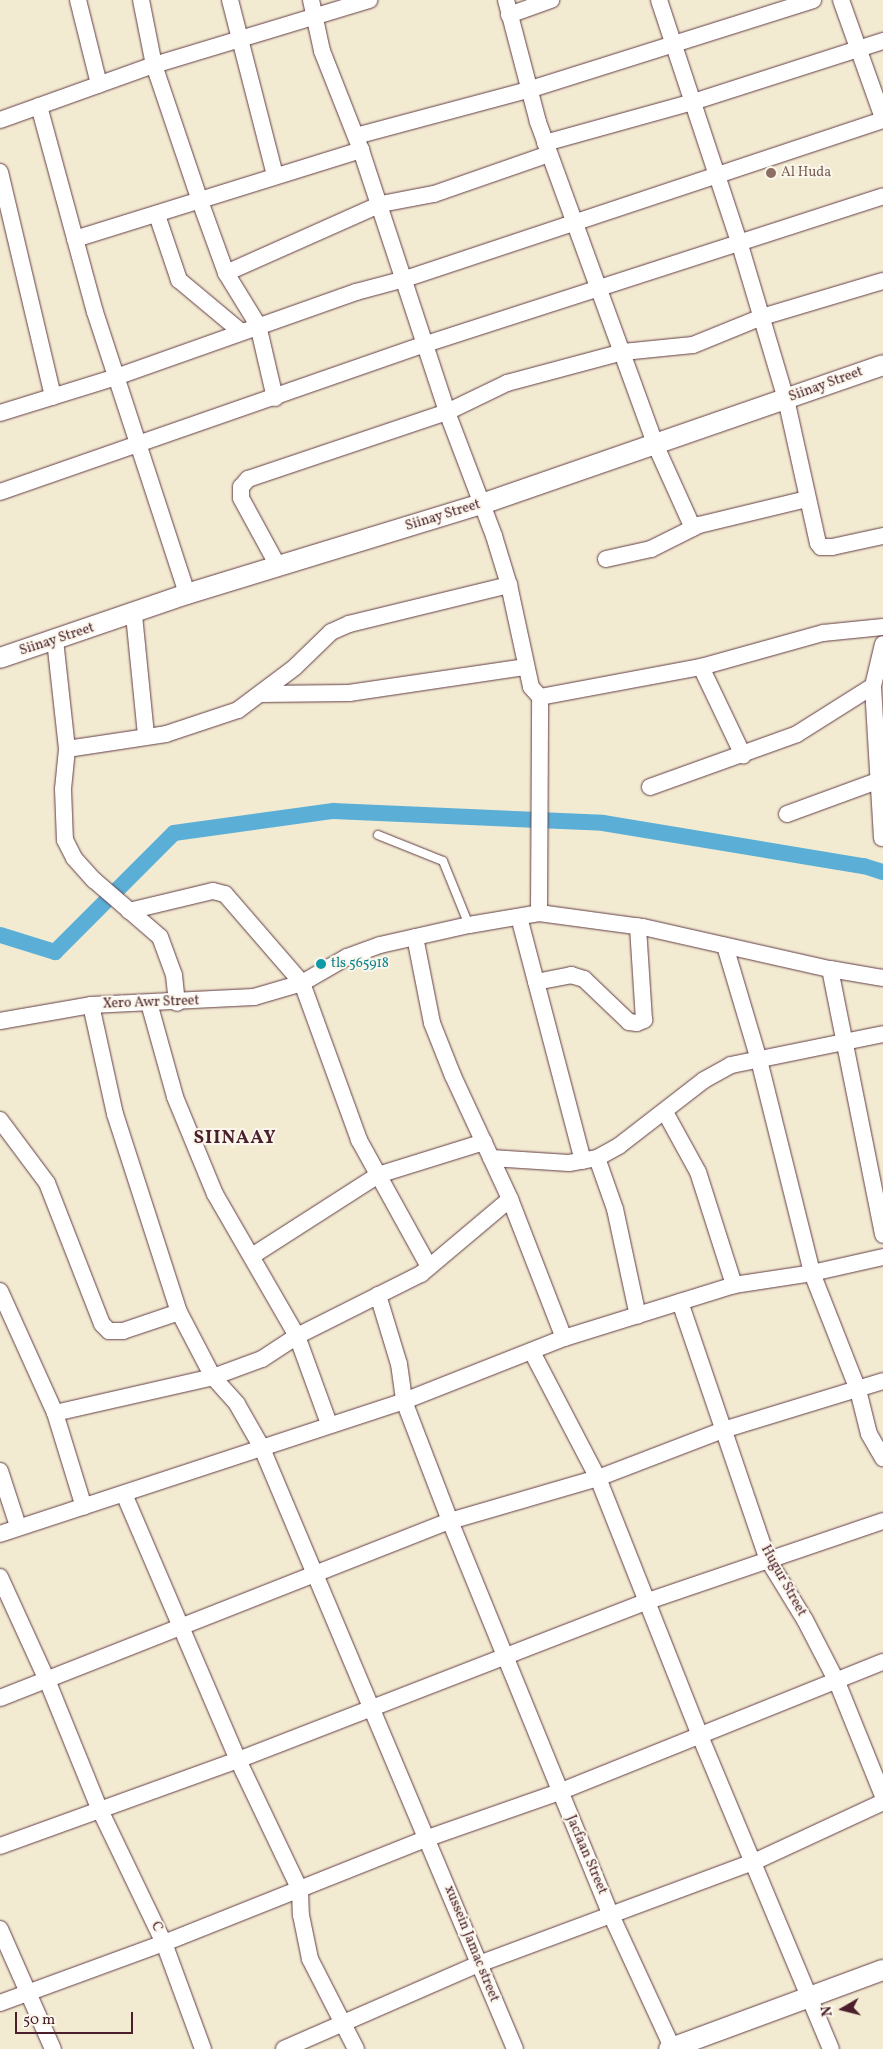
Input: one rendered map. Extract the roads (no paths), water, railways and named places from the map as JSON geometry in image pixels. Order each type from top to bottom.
[{"type":"street","points":[[78,0],[99,84]]},
{"type":"street","points":[[141,0],[154,65],[226,273],[258,325],[275,398]]},
{"type":"street","points":[[230,0],[275,174]]},
{"type":"street","points":[[311,0],[322,51],[359,143],[447,412],[510,585],[531,687],[540,697],[540,913]]},
{"type":"street","points":[[0,120],[154,65],[315,19],[369,0]]},
{"type":"street","points":[[550,0],[508,7],[528,90],[547,149],[575,222],[598,290],[623,352],[655,444],[692,528]]},
{"type":"street","points":[[659,0],[762,316],[786,399],[815,535],[821,547],[883,536]]},
{"type":"street","points":[[75,239],[200,201],[359,143],[674,42],[813,0]]},
{"type":"street","points":[[0,414],[116,377],[258,325],[356,292],[405,280],[575,222],[716,177],[883,119],[841,0]]},
{"type":"street","points":[[226,273],[380,204],[434,194],[547,149],[883,40]]},
{"type":"street","points":[[39,106],[75,239],[116,377],[187,594]]},
{"type":"street","points":[[0,172],[53,397]]},
{"type":"street","points":[[0,492],[139,446],[426,344],[740,245],[883,196]]},
{"type":"street","points":[[157,215],[179,280],[240,332]]},
{"type":"street","points":[[278,566],[241,498],[241,487],[248,479],[447,412],[492,388],[623,352],[694,345],[762,316],[883,282]]},
{"type":"street","name":"Siinay Street","points":[[0,658],[134,615],[187,594],[482,504],[883,365]]},
{"type":"street","points":[[606,559],[651,548],[692,528],[807,498]]},
{"type":"street","points":[[66,749],[146,735],[166,734],[238,710],[295,667],[332,632],[348,624],[510,585]]},
{"type":"street","points":[[134,615],[146,735]]},
{"type":"street","points":[[540,697],[701,667],[823,633],[883,627]]},
{"type":"street","points":[[55,640],[66,749],[63,789],[65,840],[74,858],[94,880],[160,937],[174,975],[176,1002]]},
{"type":"street","points":[[882,838],[877,781],[873,686],[883,644]]},
{"type":"street","points":[[260,694],[349,693],[526,667]]},
{"type":"street","points":[[701,667],[743,755]]},
{"type":"street","points":[[650,787],[743,755],[816,724],[873,686]]},
{"type":"street","points":[[787,814],[877,781]]},
{"type":"street","points":[[124,907],[213,891],[225,894],[302,983],[352,1124],[429,1267]]},
{"type":"street","name":"Xero Awr Street","points":[[0,1020],[91,1005],[254,997],[302,983],[347,957],[415,937],[469,924],[540,913],[638,926],[830,969],[883,978]]},
{"type":"street","points":[[518,916],[590,1159],[615,1209],[638,1316]]},
{"type":"street","points":[[536,982],[571,975],[584,979],[629,1022],[637,1023],[644,1020],[638,926]]},
{"type":"street","points":[[415,937],[432,1023],[510,1199],[564,1338]]},
{"type":"street","points":[[725,946],[759,1060],[812,1273],[858,1390],[869,1434],[883,1458]]},
{"type":"street","points":[[830,969],[843,1042],[883,1235]]},
{"type":"street","points":[[149,1003],[175,1097],[215,1194],[297,1336],[330,1424]]},
{"type":"street","name":"xussein Jamac street","points":[[91,1005],[115,1114],[179,1312],[213,1377],[237,1404],[261,1446],[370,1709],[428,1838],[515,2049]]},
{"type":"street","points":[[491,1158],[590,1159],[620,1145],[715,1073],[759,1060],[883,1034]]},
{"type":"street","points":[[665,1112],[698,1172],[734,1285]]},
{"type":"street","points":[[0,1120],[47,1183],[102,1324],[109,1332],[123,1331],[179,1312]]},
{"type":"street","points":[[252,1256],[378,1175],[484,1142]]},
{"type":"street","points":[[55,1413],[213,1377],[262,1359],[297,1336],[378,1295],[405,1284],[429,1267],[510,1199]]},
{"type":"street","points":[[0,1534],[18,1526],[124,1494],[261,1446],[404,1401],[564,1338],[734,1285],[812,1273],[883,1257]]},
{"type":"street","points":[[0,1291],[55,1413],[84,1507]]},
{"type":"street","name":"Jacfaan Street","points":[[378,1295],[399,1364],[404,1401],[450,1521],[559,1792],[671,2049]]},
{"type":"street","name":"Hugur Street","points":[[680,1302],[767,1558],[806,1620],[836,1682],[883,1796]]},
{"type":"street","points":[[532,1352],[598,1478],[700,1736],[811,1997],[831,2049]]},
{"type":"street","points":[[0,1698],[316,1576],[450,1521],[598,1478],[722,1430],[883,1381]]},
{"type":"street","points":[[0,1471],[18,1526]]},
{"type":"street","points":[[124,1494],[183,1627],[238,1760],[300,1890],[306,1946],[356,2049]]},
{"type":"street","points":[[0,1846],[99,1808],[238,1760],[506,1659],[648,1601],[767,1558],[883,1521]]},
{"type":"street","name":"C","points":[[0,1577],[47,1680],[99,1808],[164,1942],[203,2049]]},
{"type":"street","points":[[0,2002],[300,1890],[428,1838],[559,1792],[883,1662]]},
{"type":"street","points":[[284,2049],[479,1964],[754,1862],[883,1802]]},
{"type":"street","points":[[0,1929],[29,1992],[52,2049]]},
{"type":"street","points":[[671,2049],[883,1970]]},
{"type":"lane","points":[[378,835],[443,861],[469,924]]},
{"type":"waterway","points":[[0,935],[55,952],[174,833],[333,811],[603,823],[864,866],[883,872]]},
{"type":"place","name":"Al Huda","points":[[771,173]]},
{"type":"place","name":"tls 565918","points":[[321,964]]},
{"type":"district","name":"SIINAAY","points":[[235,1139]]}]
